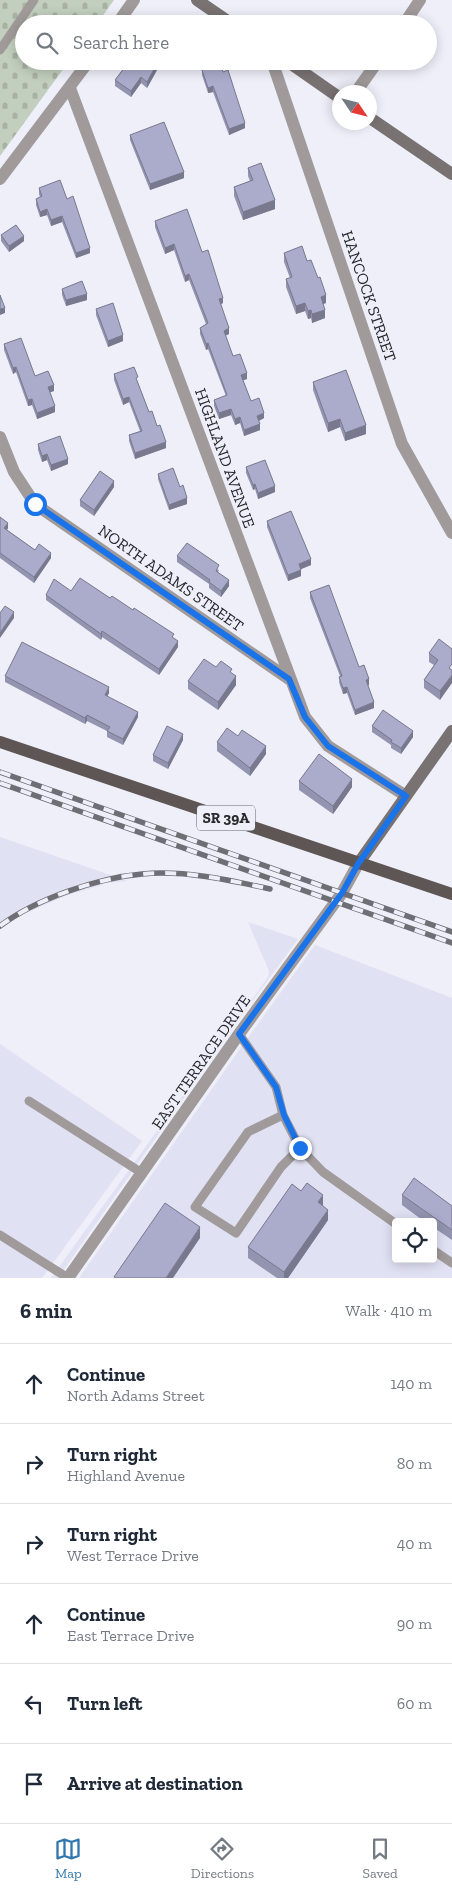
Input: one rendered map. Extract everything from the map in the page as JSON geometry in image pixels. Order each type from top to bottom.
[{"type":"main road","name":"SR 39A","points":[[0,742],[358,864],[452,894]]},
{"type":"street","points":[[123,15],[134,0]]},
{"type":"street","points":[[197,0],[219,15]]},
{"type":"street","points":[[410,15],[420,0]]},
{"type":"street","points":[[0,179],[83,70]]},
{"type":"street","name":"HANCOCK STREET","points":[[275,70],[402,444],[452,533]]},
{"type":"street","points":[[300,70],[332,92]]},
{"type":"street","points":[[361,85],[372,70]]},
{"type":"street","name":"HIGHLAND AVENUE","points":[[70,88],[289,679],[305,717],[328,746],[406,796]]},
{"type":"street","points":[[377,123],[452,174]]},
{"type":"street","name":"NORTH ADAMS STREET","points":[[0,437],[14,472],[35,504],[289,679]]},
{"type":"street","points":[[358,864],[452,731]]},
{"type":"street","name":"EAST TERRACE DRIVE","points":[[68,1278],[239,1034],[342,893],[358,864]]},
{"type":"lane","points":[[24,15],[34,0]]},
{"type":"lane","points":[[0,50],[15,28]]},
{"type":"lane","points":[[239,1034],[276,1087],[284,1115],[300,1148],[322,1172],[392,1221]]},
{"type":"lane","points":[[29,1101],[142,1173]]},
{"type":"lane","points":[[284,1115],[248,1132],[196,1207],[236,1233],[281,1167],[300,1148]]},
{"type":"lane","points":[[0,1235],[68,1278]]},
{"type":"lane","points":[[437,1253],[452,1264]]},
{"type":"shaded area","points":[[0,837],[128,881],[108,883],[68,895],[21,915],[0,930]]},
{"type":"shaded area","points":[[248,922],[298,939],[232,1029],[58,1278],[51,1278],[268,977],[269,971]]},
{"type":"shaded area","points":[[315,945],[452,998],[452,1278],[79,1278]]},
{"type":"shaded area","points":[[0,1044],[142,1141],[42,1278],[0,1278]]},
{"type":"green space","points":[[0,0],[114,0],[103,15],[15,15],[15,70],[62,70],[0,156]]},
{"type":"building","points":[[123,70],[154,70],[147,82],[141,77],[131,91],[115,80]]},
{"type":"building","points":[[202,70],[222,70],[223,72],[228,70],[245,123],[229,129],[213,86],[208,88]]},
{"type":"building","points":[[164,122],[184,172],[150,184],[130,135]]},
{"type":"building","points":[[261,163],[275,200],[243,212],[234,187],[253,180],[248,168]]},
{"type":"building","points":[[60,180],[67,199],[73,196],[90,248],[76,253],[62,216],[51,220],[47,209],[40,212],[36,199],[42,196],[39,188]]},
{"type":"building","points":[[187,209],[202,252],[208,250],[223,298],[219,299],[229,328],[224,331],[233,356],[240,354],[247,373],[241,375],[251,401],[259,398],[264,413],[257,416],[260,424],[244,430],[240,417],[235,419],[231,409],[219,413],[214,400],[227,395],[208,343],[206,344],[200,328],[208,323],[189,274],[185,276],[174,244],[165,248],[155,221]]},
{"type":"building","points":[[16,225],[24,236],[9,246],[1,235]]},
{"type":"building","points":[[302,246],[307,261],[311,260],[318,278],[320,277],[326,295],[321,297],[325,310],[312,314],[311,310],[308,311],[305,303],[296,306],[286,279],[292,277],[284,253]]},
{"type":"building","points":[[82,281],[87,294],[66,300],[62,289]]},
{"type":"building","points":[[0,295],[5,308],[0,309]]},
{"type":"building","points":[[113,303],[123,335],[108,341],[96,309]]},
{"type":"building","points":[[21,338],[35,376],[48,371],[54,385],[48,387],[55,406],[37,413],[32,399],[28,400],[16,367],[13,368],[4,344]]},
{"type":"building","points":[[134,367],[138,377],[136,378],[149,412],[152,411],[157,426],[160,425],[166,442],[135,453],[129,435],[142,431],[129,397],[123,399],[114,374]]},
{"type":"building","points":[[346,370],[366,425],[345,433],[340,419],[328,423],[313,382]]},
{"type":"building","points":[[60,436],[68,459],[51,465],[47,454],[42,456],[38,444]]},
{"type":"building","points":[[265,460],[275,486],[258,493],[246,467]]},
{"type":"building","points":[[173,468],[180,487],[183,485],[187,498],[169,505],[158,474]]},
{"type":"building","points":[[100,471],[114,481],[94,510],[80,500]]},
{"type":"building","points":[[291,511],[311,559],[299,564],[301,570],[288,575],[267,521]]},
{"type":"building","points":[[0,517],[8,523],[4,528],[35,550],[39,544],[51,553],[34,577],[0,553]]},
{"type":"building","points":[[187,543],[219,565],[216,571],[229,580],[221,591],[209,582],[210,580],[177,556]]},
{"type":"building","points":[[80,578],[110,598],[112,596],[133,610],[134,608],[174,634],[172,637],[178,641],[159,669],[102,631],[101,634],[46,595],[54,579],[71,591]]},
{"type":"building","points":[[329,585],[359,667],[364,665],[369,679],[366,680],[374,702],[355,710],[347,687],[343,688],[339,677],[342,676],[310,592]]},
{"type":"building","points":[[5,606],[14,612],[0,633],[0,613]]},
{"type":"building","points":[[439,639],[452,649],[452,664],[449,668],[452,670],[452,675],[440,691],[424,680],[438,660],[429,653]]},
{"type":"building","points":[[22,642],[109,687],[105,695],[138,712],[123,739],[107,731],[110,727],[87,715],[85,718],[5,676]]},
{"type":"building","points":[[204,659],[216,667],[221,661],[232,669],[230,672],[236,676],[218,702],[188,681]]},
{"type":"building","points":[[383,710],[413,731],[401,748],[372,726]]},
{"type":"building","points":[[167,726],[183,734],[168,763],[153,755]]},
{"type":"building","points":[[227,728],[238,736],[242,730],[266,746],[250,768],[217,742]]},
{"type":"building","points":[[319,754],[352,779],[333,806],[299,781]]},
{"type":"building","points":[[414,1178],[452,1206],[452,1230],[437,1218],[402,1195]]},
{"type":"building","points":[[307,1183],[323,1195],[318,1202],[328,1210],[284,1272],[248,1247],[292,1184],[301,1191]]},
{"type":"building","points":[[165,1203],[200,1227],[166,1278],[114,1277]]},
{"type":"railway","points":[[0,772],[452,932]]},
{"type":"railway","points":[[0,783],[452,943]]},
{"type":"railway","points":[[0,926],[31,907],[68,891],[124,876],[174,873],[223,879],[270,889]]},
{"type":"route","points":[[35,504],[289,679],[305,717],[328,746],[406,796],[358,864],[342,893],[239,1034],[276,1087],[284,1115],[300,1148]]}]
